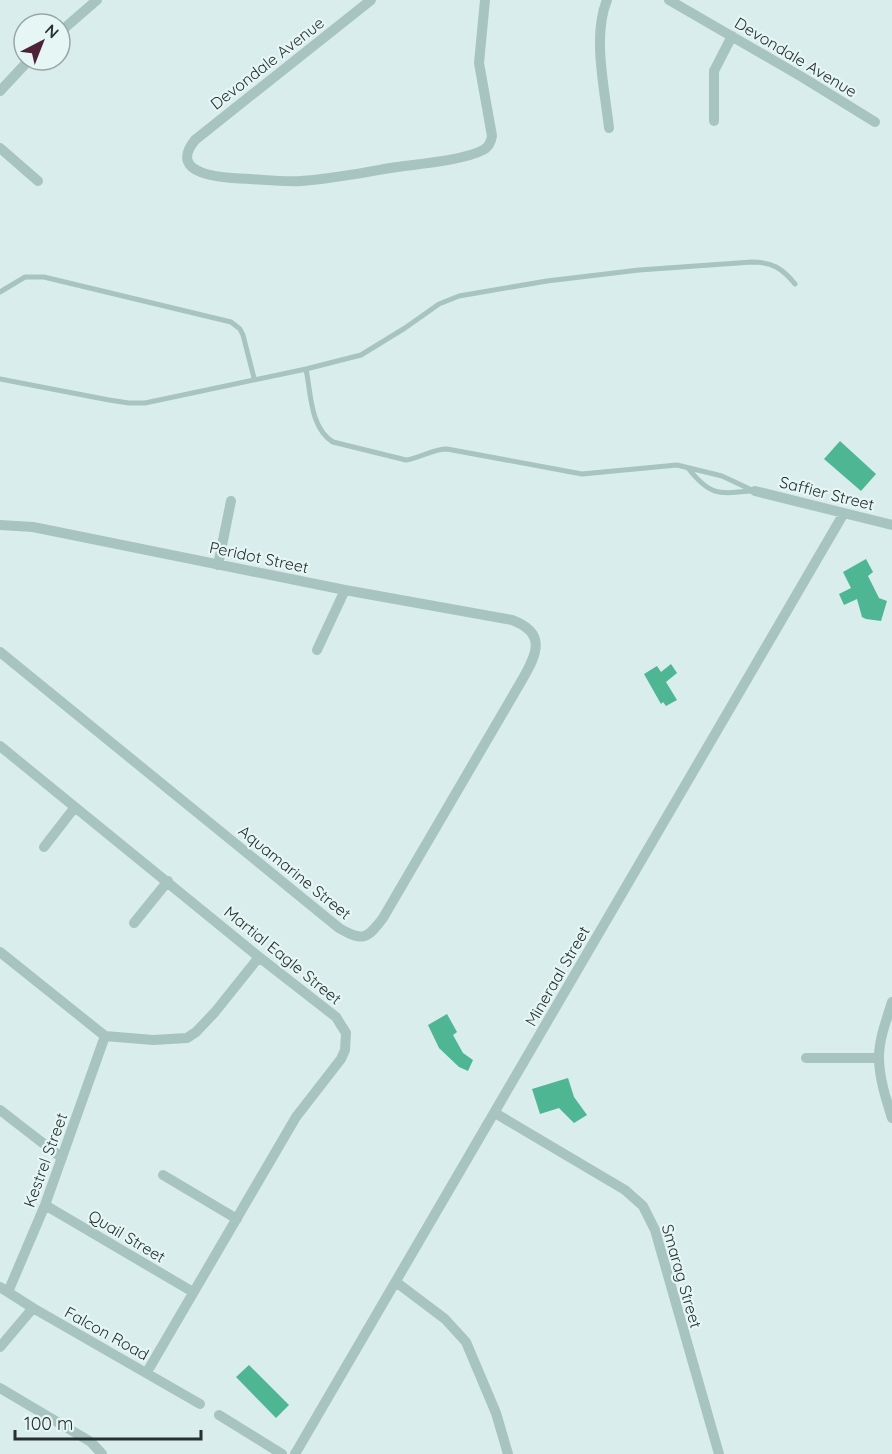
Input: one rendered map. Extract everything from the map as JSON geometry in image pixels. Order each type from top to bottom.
[{"type":"street","points":[[72,22],[97,0]]},
{"type":"street","name":"Devondale Avenue","points":[[371,0],[205,131],[189,147],[188,163],[193,169],[210,175],[300,181],[438,161],[484,150],[492,142],[479,63],[485,0]]},
{"type":"street","points":[[607,0],[602,16],[600,51],[609,128]]},
{"type":"street","name":"Devondale Avenue","points":[[669,0],[875,122]]},
{"type":"street","points":[[714,121],[714,70],[732,36]]},
{"type":"street","points":[[0,90],[17,72]]},
{"type":"street","points":[[0,148],[38,181]]},
{"type":"street","name":"Saffier Street","points":[[754,491],[892,525]]},
{"type":"street","points":[[219,564],[231,501]]},
{"type":"street","name":"Mineraal Street","points":[[295,1454],[844,513]]},
{"type":"street","name":"Peridot Street","points":[[0,525],[33,527],[345,590],[512,620]]},
{"type":"street","points":[[317,650],[345,590]]},
{"type":"street","name":"Aquamarine Street","points":[[0,652],[339,928],[360,938],[372,932],[383,918],[531,665],[535,654],[535,637],[527,627],[512,620]]},
{"type":"street","name":"Martial Eagle Street","points":[[0,746],[336,1017],[346,1033],[347,1042],[341,1059],[296,1117],[147,1372]]},
{"type":"street","points":[[44,846],[75,807]]},
{"type":"street","points":[[134,923],[168,881]]},
{"type":"street","points":[[0,952],[105,1036],[153,1040],[187,1038],[196,1032],[259,957]]},
{"type":"street","points":[[892,1002],[879,1058],[892,1118]]},
{"type":"street","name":"Kestrel Street","points":[[4,1290],[45,1205],[105,1036]]},
{"type":"street","points":[[806,1058],[879,1058]]},
{"type":"street","points":[[1,1113],[62,1158]]},
{"type":"street","name":"Smarag Street","points":[[495,1113],[626,1190],[643,1206],[655,1230],[719,1454]]},
{"type":"street","points":[[163,1175],[237,1219]]},
{"type":"street","name":"Quail Street","points":[[45,1205],[193,1292]]},
{"type":"street","points":[[396,1282],[445,1319],[466,1342],[496,1413],[508,1454]]},
{"type":"street","name":"Falcon Road","points":[[4,1290],[200,1404]]},
{"type":"street","points":[[0,1347],[33,1308]]},
{"type":"street","points":[[0,1388],[91,1442],[102,1454]]},
{"type":"street","points":[[219,1415],[282,1454]]},
{"type":"lane","points":[[0,379],[136,403],[161,400],[361,355],[439,304],[459,296],[480,292],[639,270],[752,262],[764,262],[777,266],[786,272],[795,284]]},
{"type":"lane","points":[[0,292],[25,277],[44,277],[231,322],[240,329],[243,335],[254,378]]},
{"type":"lane","points":[[306,369],[316,423],[326,437],[333,442],[406,460],[438,449],[447,449],[582,474],[672,465],[722,476],[754,491]]},
{"type":"lane","points":[[688,468],[698,481],[712,492],[754,491]]},
{"type":"building","points":[[840,441],[876,474],[861,491],[824,459]]},
{"type":"building","points":[[866,559],[873,572],[868,576],[879,598],[887,601],[881,621],[862,617],[857,599],[844,605],[839,594],[851,588],[843,572]]},
{"type":"building","points":[[671,664],[677,673],[666,682],[677,700],[666,706],[663,702],[661,704],[644,674],[657,666],[661,672]]},
{"type":"building","points":[[447,1014],[457,1032],[453,1035],[463,1053],[473,1060],[468,1071],[459,1067],[439,1048],[428,1025]]},
{"type":"building","points":[[568,1078],[574,1097],[587,1115],[574,1123],[559,1108],[540,1114],[532,1089]]},
{"type":"building","points":[[249,1365],[289,1405],[276,1418],[236,1377]]}]
